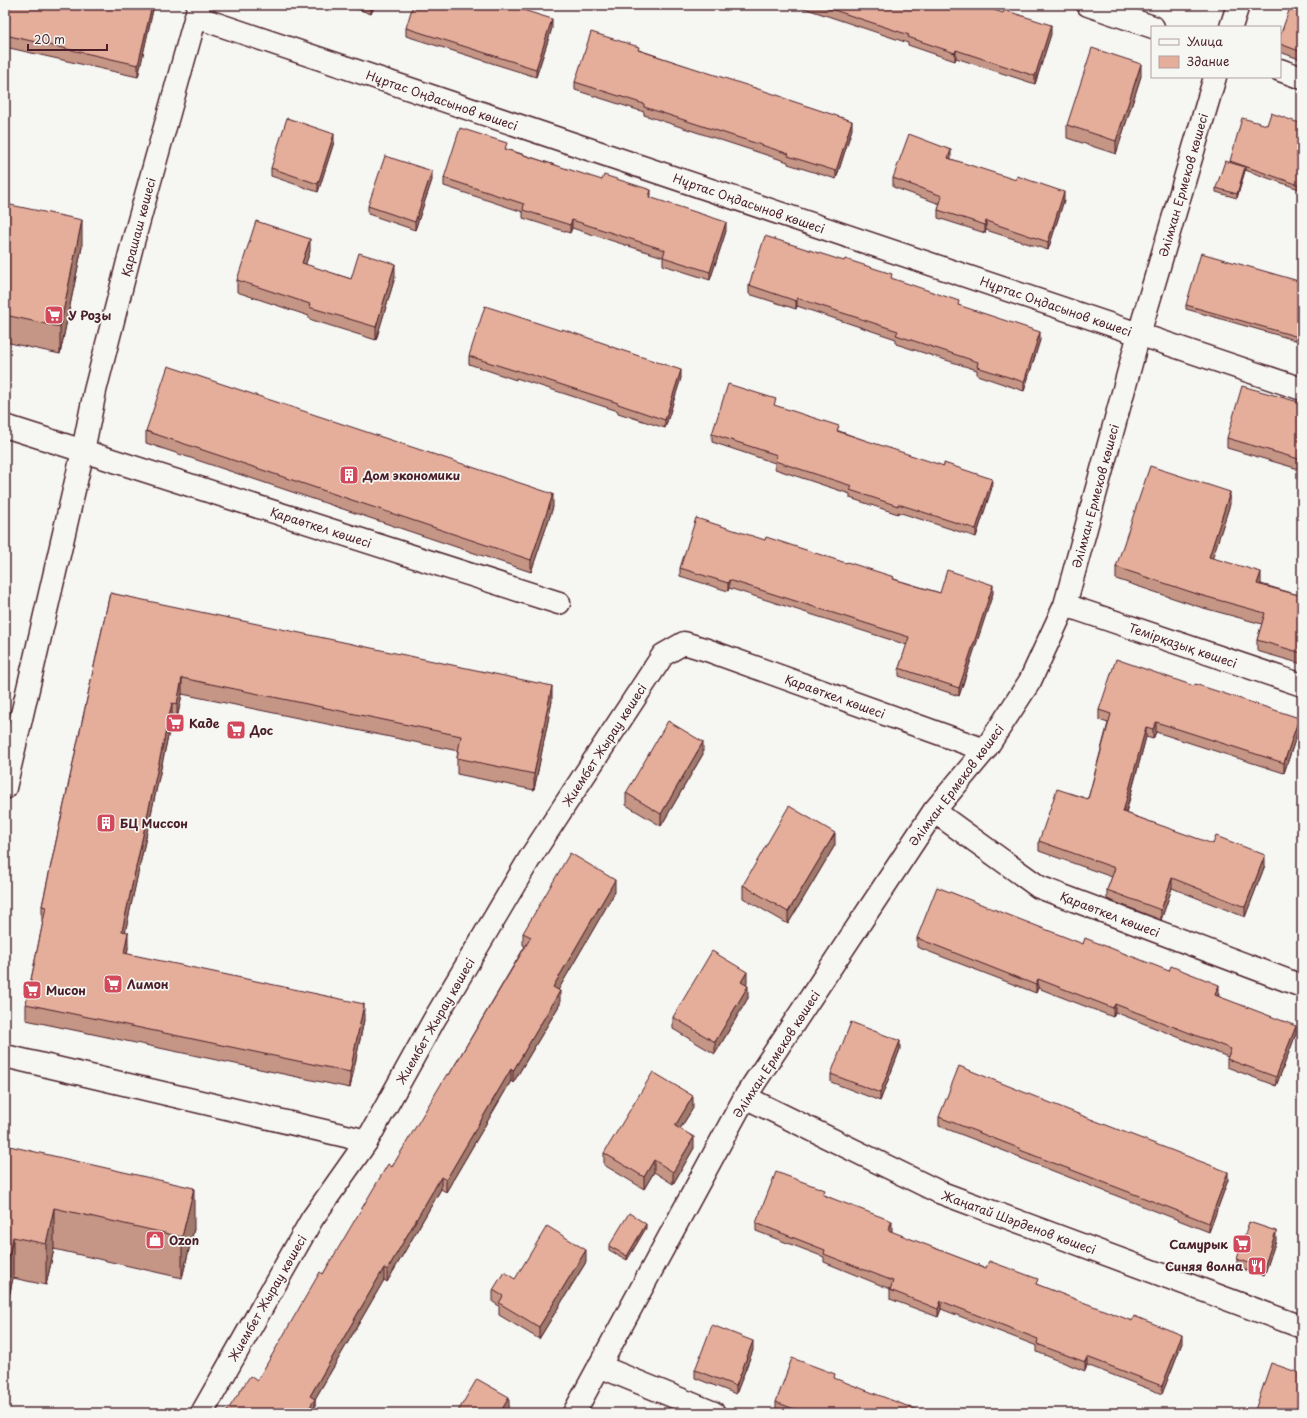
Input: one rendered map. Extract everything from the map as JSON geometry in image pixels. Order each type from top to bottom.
[{"type":"street","points":[[1088,5],[1151,26]]},
{"type":"street","points":[[1231,26],[1238,5]]},
{"type":"street","name":"Нұртас Оңдасынов көшесі","points":[[197,11],[1302,389]]},
{"type":"street","name":"Қарашаш көшесі","points":[[5,788],[83,451],[95,391],[197,11]]},
{"type":"street","points":[[1281,70],[1302,78]]},
{"type":"street","name":"Әлімхан Ермеков көшесі","points":[[574,1413],[745,1097],[934,811],[985,750],[1030,680],[1065,605],[1139,334],[1215,78]]},
{"type":"street","name":"Қараөткел көшесі","points":[[5,426],[559,602]]},
{"type":"street","name":"Темірқазық көшесі","points":[[1065,605],[1302,685]]},
{"type":"street","name":"Қараөткел көшесі","points":[[684,643],[985,750]]},
{"type":"street","name":"Жиембет Жырау көшесі","points":[[202,1413],[312,1219],[367,1141],[434,1020],[530,858],[663,655],[684,643]]},
{"type":"street","name":"Қараөткел көшесі","points":[[934,811],[1039,887],[1302,986]]},
{"type":"street","points":[[5,1056],[367,1141]]},
{"type":"street","name":"Жаңатай Шәрденов көшесі","points":[[745,1097],[939,1192],[1302,1327]]},
{"type":"street","points":[[599,1366],[714,1413]]},
{"type":"building","points":[[5,5],[152,5],[138,65],[5,35]]},
{"type":"building","points":[[413,5],[507,5],[552,19],[536,69],[406,28]]},
{"type":"building","points":[[819,5],[979,5],[1003,13],[1004,10],[1051,25],[1035,76],[956,50],[955,53],[908,37],[909,35]]},
{"type":"building","points":[[1291,5],[1302,5],[1302,52],[1281,44],[1281,33]]},
{"type":"building","points":[[591,32],[639,47],[638,50],[852,121],[836,171],[788,156],[789,154],[644,107],[644,104],[575,82]]},
{"type":"building","points":[[1092,48],[1141,64],[1116,141],[1067,125]]},
{"type":"building","points":[[1271,113],[1302,124],[1302,186],[1230,161],[1242,118],[1267,125]]},
{"type":"building","points":[[287,118],[334,134],[318,184],[271,168]]},
{"type":"building","points":[[460,128],[507,143],[505,149],[602,180],[604,175],[651,190],[649,197],[726,222],[710,272],[663,257],[665,250],[572,220],[570,225],[523,210],[524,204],[444,178]]},
{"type":"building","points":[[909,134],[951,150],[948,158],[1016,180],[1017,176],[1064,192],[1048,242],[986,221],[985,225],[938,210],[942,196],[893,178]]},
{"type":"building","points":[[385,156],[432,171],[415,222],[368,206]]},
{"type":"building","points":[[1225,161],[1245,167],[1237,194],[1216,188]]},
{"type":"building","points":[[6,204],[82,220],[60,327],[5,315]]},
{"type":"building","points":[[256,221],[310,239],[302,263],[351,279],[359,253],[395,264],[376,327],[309,307],[310,304],[237,280]]},
{"type":"building","points":[[765,236],[844,261],[845,259],[892,274],[891,278],[959,301],[958,305],[1040,332],[1024,382],[977,367],[978,362],[896,335],[898,331],[797,298],[796,301],[749,285]]},
{"type":"building","points":[[1201,253],[1302,282],[1302,338],[1186,305]]},
{"type":"building","points":[[485,306],[562,331],[562,329],[681,370],[665,420],[618,403],[469,356]]},
{"type":"building","name":"Дом экономики","points":[[168,366],[553,494],[531,560],[146,431]]},
{"type":"building","points":[[728,384],[776,399],[774,405],[839,426],[837,431],[944,466],[944,463],[992,479],[976,529],[850,490],[852,486],[775,461],[777,455],[712,434]]},
{"type":"building","points":[[1242,386],[1302,403],[1302,460],[1227,438]]},
{"type":"building","points":[[1150,466],[1230,492],[1209,557],[1261,572],[1257,584],[1302,596],[1302,653],[1257,640],[1265,613],[1200,595],[1116,567]]},
{"type":"building","points":[[696,518],[765,540],[766,537],[940,593],[947,570],[993,585],[959,688],[899,668],[909,637],[729,580],[728,583],[680,568]]},
{"type":"building","points":[[110,593],[552,686],[534,774],[457,758],[461,736],[182,678],[177,704],[172,703],[122,931],[128,932],[124,953],[364,1004],[350,1072],[26,1004],[46,907],[42,906]]},
{"type":"building","points":[[1116,659],[1194,686],[1195,684],[1299,718],[1284,763],[1156,722],[1153,729],[1146,727],[1123,812],[1213,844],[1216,836],[1265,855],[1245,907],[1172,878],[1161,910],[1107,890],[1115,868],[1039,841],[1057,789],[1088,799],[1111,714],[1099,710]]},
{"type":"building","points":[[668,721],[703,742],[661,814],[626,793]]},
{"type":"building","points":[[789,806],[835,833],[788,912],[743,885]]},
{"type":"building","points":[[570,853],[615,880],[553,987],[560,991],[513,1071],[511,1069],[446,1180],[441,1177],[387,1270],[384,1268],[310,1396],[315,1399],[306,1413],[230,1413],[227,1411],[250,1376],[257,1381],[320,1272],[323,1274],[388,1164],[392,1167],[447,1074],[449,1075],[531,937],[523,933]]},
{"type":"building","points":[[937,887],[1083,944],[1085,938],[1169,971],[1171,966],[1219,985],[1215,995],[1296,1026],[1276,1077],[1227,1059],[1231,1049],[1115,1004],[1113,1008],[1038,979],[1036,985],[917,938]]},
{"type":"building","points":[[712,951],[747,972],[741,982],[748,986],[715,1042],[673,1017]]},
{"type":"building","points":[[851,1022],[900,1041],[880,1093],[831,1074]]},
{"type":"building","points":[[959,1066],[1228,1172],[1209,1223],[939,1117]]},
{"type":"building","points":[[653,1072],[693,1096],[675,1126],[694,1137],[673,1172],[654,1160],[644,1177],[604,1153]]},
{"type":"building","points":[[5,1145],[194,1188],[182,1237],[54,1208],[46,1244],[13,1237],[5,1274]]},
{"type":"building","points":[[776,1172],[825,1190],[823,1195],[892,1221],[888,1230],[986,1268],[989,1261],[1038,1279],[1036,1284],[1132,1321],[1134,1316],[1182,1335],[1162,1386],[1087,1357],[1085,1362],[1037,1344],[1038,1339],[941,1301],[938,1309],[890,1290],[893,1281],[824,1254],[825,1250],[756,1223]]},
{"type":"building","points":[[629,1213],[646,1224],[627,1256],[609,1246]]},
{"type":"building","points":[[1249,1222],[1276,1231],[1264,1268],[1237,1259]]},
{"type":"building","points":[[547,1226],[586,1250],[539,1327],[499,1303],[503,1296],[493,1290],[504,1272],[515,1279]]},
{"type":"building","points":[[712,1325],[753,1341],[736,1386],[695,1370]]},
{"type":"building","points":[[792,1358],[835,1374],[834,1378],[925,1413],[804,1413],[776,1402]]},
{"type":"building","points":[[1271,1363],[1302,1374],[1302,1413],[1254,1413]]},
{"type":"building","points":[[477,1379],[509,1397],[500,1413],[457,1413]]},
{"type":"place","name":"У Розы","points":[[54,315]]},
{"type":"place","name":"Дом экономики","points":[[349,475]]},
{"type":"place","name":"Каде","points":[[175,723]]},
{"type":"place","name":"Дос","points":[[236,730]]},
{"type":"place","name":"БЦ Миссон","points":[[106,823]]},
{"type":"place","name":"Лимон","points":[[113,984]]},
{"type":"place","name":"Мисон","points":[[32,990]]},
{"type":"place","name":"Ozon","points":[[155,1240]]},
{"type":"place","name":"Самурык","points":[[1242,1244]]},
{"type":"place","name":"Синяя волна","points":[[1257,1266]]}]
